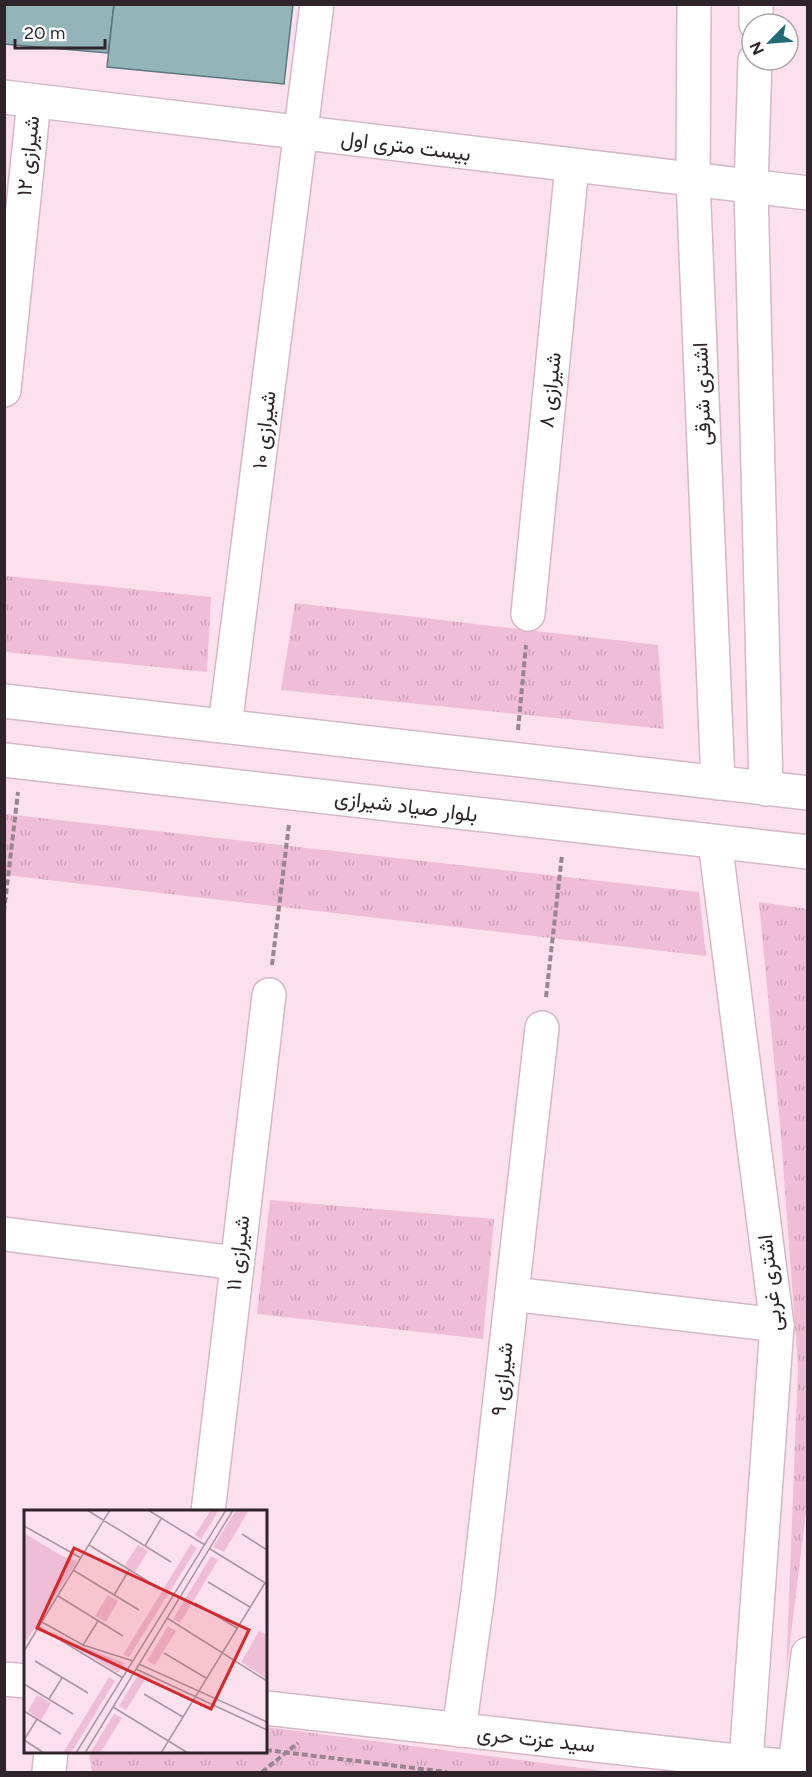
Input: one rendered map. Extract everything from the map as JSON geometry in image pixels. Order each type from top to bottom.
[{"type":"street","name":"شیرازی ۱۰","points":[[225,726],[317,4]]},
{"type":"street","name":"اشتری شرقی","points":[[694,4],[693,180],[718,783]]},
{"type":"street","points":[[755,72],[751,188],[766,789]]},
{"type":"street","name":"بیست متری اول","points":[[19,99],[807,193]]},
{"type":"street","name":"شیرازی ۱۲","points":[[4,390],[19,99]]},
{"type":"street","name":"شیرازی ۸","points":[[528,614],[572,166]]},
{"type":"street","points":[[4,701],[807,793]]},
{"type":"street","name":"بلوار صیاد شیرازی","points":[[13,761],[807,852]]},
{"type":"street","name":"اشتری غربی","points":[[715,842],[777,1325],[746,1762]]},
{"type":"street","name":"شیرازی ۱۱","points":[[208,1510],[269,995]]},
{"type":"street","name":"شیرازی ۹","points":[[459,1730],[478,1594],[542,1028]]},
{"type":"street","points":[[4,1234],[237,1263]]},
{"type":"street","points":[[512,1294],[777,1325]]},
{"type":"street","points":[[801,1768],[802,1702],[807,1654]]},
{"type":"street","points":[[4,1679],[24,1681]]},
{"type":"street","points":[[751,1692],[760,1706],[773,1711],[786,1710],[802,1702]]},
{"type":"street","name":"سید عزت حری","points":[[267,1708],[801,1768]]},
{"type":"street","points":[[49,1773],[51,1753]]},
{"type":"path","points":[[516,760],[528,614]]},
{"type":"path","points":[[4,912],[13,761]]},
{"type":"path","points":[[269,995],[293,793]]},
{"type":"path","points":[[542,1028],[565,825]]},
{"type":"path","points":[[267,1750],[447,1773]]},
{"type":"green space","points":[[5,576],[211,597],[207,672],[5,652]]},
{"type":"green space","points":[[295,603],[658,645],[664,729],[281,690]]},
{"type":"green space","points":[[5,814],[699,892],[706,956],[5,875]]},
{"type":"green space","points":[[759,902],[808,909],[808,1495],[786,1675],[798,1367],[780,1123]]},
{"type":"green space","points":[[270,1200],[494,1219],[483,1339],[257,1314]]},
{"type":"green space","points":[[267,1727],[612,1772],[92,1772],[89,1753],[267,1753]]},
{"type":"building","points":[[4,4],[114,4],[108,53],[4,44]]},
{"type":"building","points":[[114,4],[293,4],[284,84],[107,67]]}]
